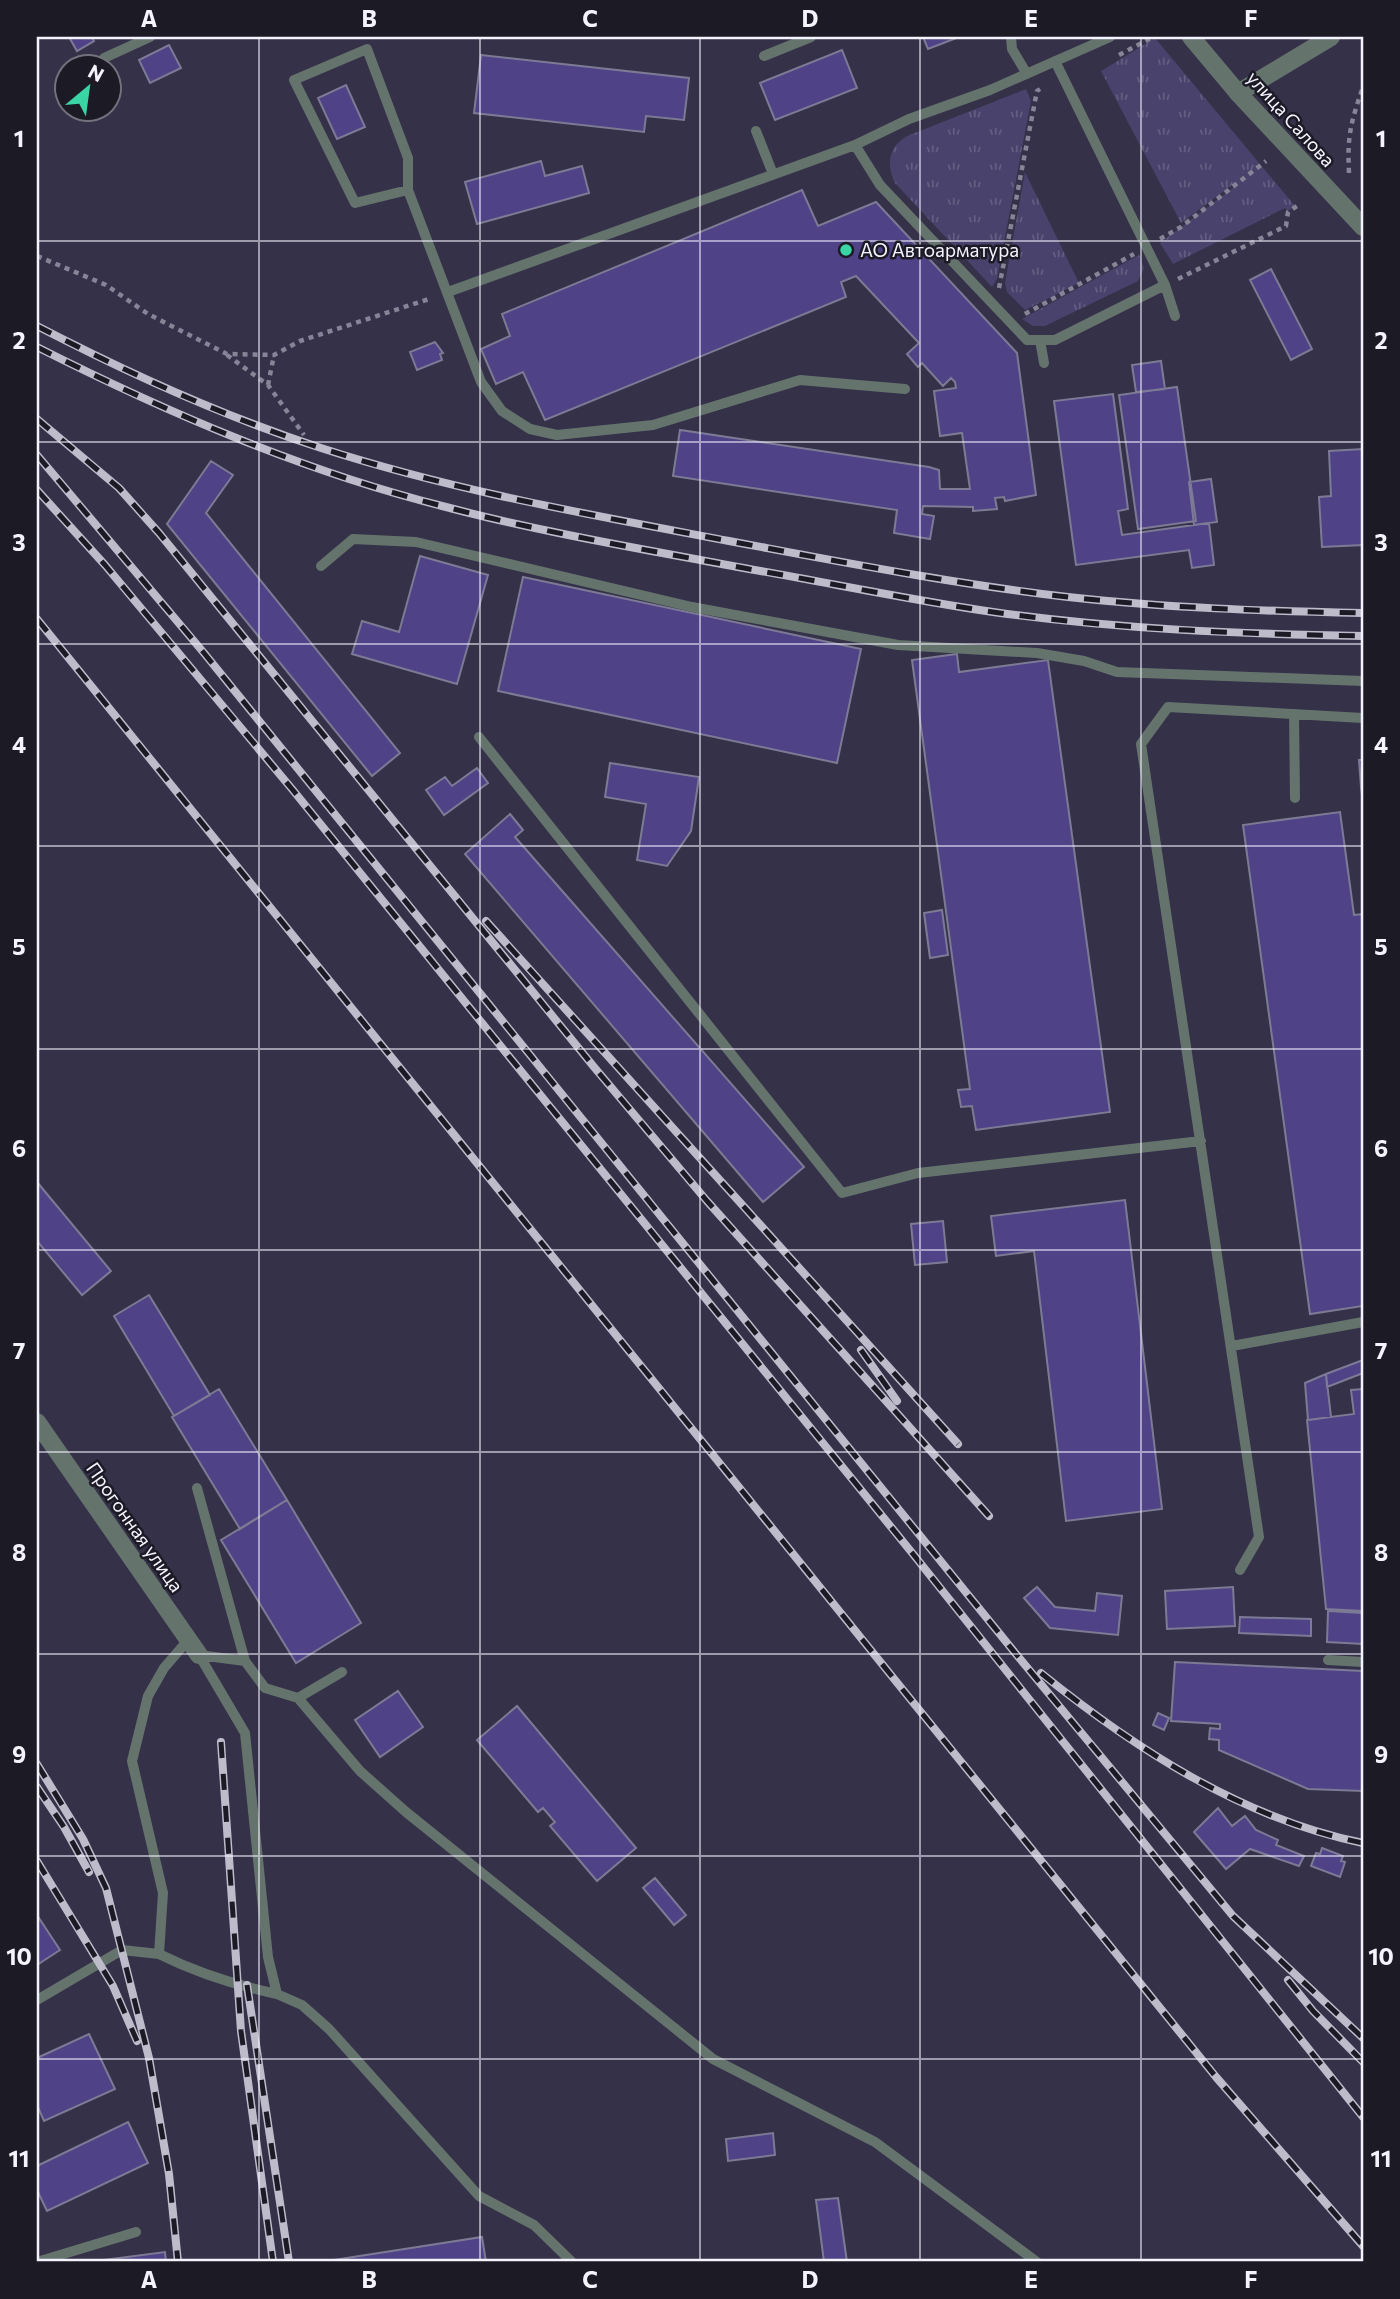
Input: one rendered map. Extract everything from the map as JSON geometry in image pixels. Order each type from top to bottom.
[{"type":"street","name":"улица Салова","points":[[1191,37],[1238,93],[1363,228]]},
{"type":"street","points":[[1238,93],[1331,37]]},
{"type":"street","name":"Прогонная улица","points":[[37,1422],[199,1655]]},
{"type":"lane","points":[[117,52],[150,37]]},
{"type":"lane","points":[[764,56],[811,37]]},
{"type":"lane","points":[[1012,37],[1012,49],[1027,74]]},
{"type":"lane","points":[[448,292],[855,145],[909,119],[1027,74],[1110,37]]},
{"type":"lane","points":[[408,190],[355,203],[294,80],[368,49],[408,158],[408,190],[481,382],[502,411],[530,429],[557,435],[653,425],[800,380],[905,389]]},
{"type":"lane","points":[[1055,61],[1165,285],[1175,316]]},
{"type":"lane","points":[[756,131],[773,174]]},
{"type":"lane","points":[[855,145],[880,185],[1027,340],[1055,340],[1165,285]]},
{"type":"lane","points":[[1040,340],[1044,363]]},
{"type":"lane","points":[[321,566],[353,539],[416,542],[692,607],[898,645],[1037,653],[1084,661],[1117,672],[1363,681]]},
{"type":"lane","points":[[1240,1570],[1259,1537],[1141,744],[1168,707],[1363,718]]},
{"type":"lane","points":[[1294,714],[1295,798]]},
{"type":"lane","points":[[479,737],[842,1193],[918,1173],[1201,1141]]},
{"type":"lane","points":[[1232,1346],[1363,1322]]},
{"type":"lane","points":[[197,1488],[245,1661],[265,1688],[298,1698],[360,1771],[407,1812],[713,2059],[875,2142],[1037,2262]]},
{"type":"lane","points":[[159,1954],[163,1893],[132,1761],[148,1696],[164,1668],[188,1639]]},
{"type":"lane","points":[[199,1655],[245,1661]]},
{"type":"lane","points":[[199,1655],[245,1733],[268,1957],[277,1994]]},
{"type":"lane","points":[[1328,1660],[1363,1662]]},
{"type":"lane","points":[[298,1698],[342,1672]]},
{"type":"lane","points":[[37,2000],[122,1950],[159,1954],[191,1970],[238,1986],[277,1994],[302,2005],[329,2029],[479,2196],[534,2225],[572,2262]]},
{"type":"lane","points":[[37,2262],[136,2232]]},
{"type":"path","points":[[1114,57],[1153,37]]},
{"type":"path","points":[[1007,299],[999,290],[1037,91],[1064,79]]},
{"type":"path","points":[[1349,173],[1347,143],[1352,113],[1363,87]]},
{"type":"path","points":[[1014,307],[1022,316],[1038,309],[1181,227],[1266,161]]},
{"type":"path","points":[[1165,285],[1286,226],[1288,212],[1300,204]]},
{"type":"path","points":[[37,256],[106,285],[148,314],[227,354],[268,385],[304,435]]},
{"type":"path","points":[[227,354],[274,355],[300,341],[448,292]]},
{"type":"path","points":[[268,385],[274,355]]},
{"type":"green space","points":[[1155,38],[1295,206],[1288,211],[1285,208],[1173,264],[1160,243],[1234,187],[1232,185],[1181,223],[1101,71]]},
{"type":"green space","points":[[1026,89],[1031,101],[997,279],[992,287],[895,183],[890,170],[890,157],[896,145],[907,136]]},
{"type":"green space","points":[[1025,172],[1079,283],[1025,310],[1007,292],[1005,283]]},
{"type":"green space","points":[[1139,255],[1144,268],[1138,281],[1045,326],[1033,326],[1022,319]]},
{"type":"building","points":[[69,37],[92,37],[94,41],[77,51]]},
{"type":"building","points":[[923,37],[959,37],[928,49]]},
{"type":"building","points":[[169,45],[181,68],[150,83],[139,60]]},
{"type":"building","points":[[842,50],[857,88],[775,120],[760,83]]},
{"type":"building","points":[[481,55],[689,78],[684,120],[646,116],[644,132],[474,113]]},
{"type":"building","points":[[346,85],[365,127],[337,139],[318,98]]},
{"type":"building","points":[[541,161],[545,176],[582,166],[589,193],[477,224],[465,182]]},
{"type":"building","points":[[802,190],[818,226],[876,202],[1017,353],[1036,495],[1005,501],[1004,497],[995,498],[997,509],[973,511],[973,507],[923,506],[922,514],[934,516],[930,539],[894,533],[897,510],[673,476],[680,430],[929,467],[939,470],[940,489],[970,489],[962,433],[940,436],[934,391],[956,388],[955,382],[951,378],[943,386],[922,363],[918,367],[907,354],[919,343],[856,276],[841,282],[846,297],[545,420],[523,372],[496,384],[481,349],[510,336],[502,314]]},
{"type":"building","points":[[1271,269],[1312,349],[1291,360],[1250,280]]},
{"type":"building","points":[[435,342],[443,353],[440,354],[442,360],[417,370],[410,352]]},
{"type":"building","points":[[1161,361],[1165,389],[1136,392],[1132,365]]},
{"type":"building","points":[[1177,387],[1196,521],[1138,529],[1119,395]]},
{"type":"building","points":[[1113,394],[1128,509],[1118,511],[1122,535],[1209,523],[1214,565],[1192,568],[1189,550],[1076,565],[1054,401]]},
{"type":"building","points":[[1363,449],[1363,545],[1322,547],[1319,497],[1331,496],[1329,451]]},
{"type":"building","points":[[211,461],[233,475],[206,513],[400,753],[372,776],[167,524]]},
{"type":"building","points":[[1211,479],[1217,522],[1194,525],[1189,482]]},
{"type":"building","points":[[420,556],[488,575],[457,684],[352,654],[362,621],[399,632]]},
{"type":"building","points":[[523,577],[861,649],[837,763],[498,691]]},
{"type":"building","points":[[957,654],[959,672],[1048,660],[1110,1112],[976,1130],[972,1106],[961,1107],[958,1090],[970,1089],[912,660]]},
{"type":"building","points":[[1359,760],[1363,760],[1363,803],[1361,787]]},
{"type":"building","points":[[610,763],[699,777],[691,831],[667,866],[637,860],[646,804],[605,797]]},
{"type":"building","points":[[477,768],[488,783],[444,815],[426,790],[445,777],[452,786]]},
{"type":"building","points":[[1340,812],[1354,915],[1363,914],[1363,1306],[1310,1314],[1243,825]]},
{"type":"building","points":[[510,814],[523,830],[515,837],[804,1167],[763,1202],[465,854]]},
{"type":"building","points":[[942,910],[948,955],[930,958],[924,913]]},
{"type":"building","points":[[37,1182],[111,1271],[82,1295],[37,1241]]},
{"type":"building","points":[[1125,1200],[1162,1509],[1066,1521],[1034,1251],[996,1256],[991,1216]]},
{"type":"building","points":[[943,1221],[947,1262],[915,1265],[911,1224]]},
{"type":"building","points":[[149,1295],[210,1395],[174,1416],[114,1316]]},
{"type":"building","points":[[1363,1360],[1363,1373],[1327,1387],[1326,1374]]},
{"type":"building","points":[[1326,1374],[1331,1417],[1308,1420],[1305,1383]]},
{"type":"building","points":[[219,1389],[287,1500],[240,1529],[172,1417]]},
{"type":"building","points":[[1363,1389],[1363,1611],[1326,1609],[1307,1420],[1354,1414],[1351,1390]]},
{"type":"building","points":[[287,1500],[361,1623],[296,1663],[221,1540]]},
{"type":"building","points":[[1037,1587],[1055,1607],[1095,1611],[1097,1593],[1122,1596],[1118,1635],[1050,1628],[1024,1598]]},
{"type":"building","points":[[1233,1587],[1235,1626],[1167,1629],[1165,1591]]},
{"type":"building","points":[[1328,1611],[1363,1613],[1363,1644],[1327,1642]]},
{"type":"building","points":[[1240,1617],[1311,1619],[1311,1636],[1239,1633]]},
{"type":"building","points":[[1175,1662],[1363,1671],[1363,1791],[1308,1789],[1219,1750],[1219,1740],[1209,1739],[1210,1728],[1220,1729],[1220,1724],[1171,1721]]},
{"type":"building","points":[[398,1691],[423,1727],[380,1757],[355,1720]]},
{"type":"building","points":[[517,1706],[636,1848],[597,1881],[550,1826],[555,1822],[543,1808],[538,1812],[477,1740]]},
{"type":"building","points":[[1158,1713],[1169,1718],[1164,1730],[1153,1725]]},
{"type":"building","points":[[1218,1808],[1232,1826],[1245,1816],[1256,1830],[1278,1840],[1276,1845],[1304,1856],[1299,1866],[1250,1849],[1226,1869],[1194,1832]]},
{"type":"building","points":[[1322,1848],[1343,1856],[1341,1861],[1345,1862],[1340,1877],[1311,1866],[1316,1853],[1320,1854]]},
{"type":"building","points":[[655,1878],[686,1915],[674,1925],[643,1888]]},
{"type":"building","points":[[37,1915],[60,1950],[37,1965]]},
{"type":"building","points":[[89,2034],[115,2089],[44,2121],[37,2105],[37,2058]]},
{"type":"building","points":[[128,2122],[148,2163],[47,2211],[37,2190],[37,2166]]},
{"type":"building","points":[[773,2133],[775,2155],[728,2161],[726,2139]]},
{"type":"building","points":[[838,2198],[847,2262],[824,2262],[816,2200]]},
{"type":"building","points":[[482,2237],[486,2262],[321,2262]]},
{"type":"building","points":[[165,2252],[166,2262],[88,2262]]},
{"type":"railway","points":[[37,326],[176,393],[284,435],[371,463],[524,501],[856,565],[1025,592],[1179,606],[1363,613]]},
{"type":"railway","points":[[37,347],[136,395],[288,458],[393,492],[521,525],[993,612],[1178,630],[1363,636]]},
{"type":"railway","points":[[37,419],[119,488],[159,533],[594,1067],[707,1201],[989,1516]]},
{"type":"railway","points":[[37,455],[204,653],[1016,1654],[1233,1916],[1363,2038]]},
{"type":"railway","points":[[37,490],[105,565],[292,789],[913,1554],[1363,2117]]},
{"type":"railway","points":[[37,619],[1216,2077],[1363,2246]]},
{"type":"railway","points":[[486,921],[958,1444]]},
{"type":"railway","points":[[861,1350],[897,1401]]},
{"type":"railway","points":[[1041,1673],[1114,1728],[1192,1777],[1275,1817],[1363,1843]]},
{"type":"railway","points":[[221,1742],[241,2031],[273,2262]]},
{"type":"railway","points":[[37,1764],[83,1839],[106,1888],[149,2058],[169,2174],[178,2262]]},
{"type":"railway","points":[[37,1787],[64,1827],[89,1872]]},
{"type":"railway","points":[[37,1861],[113,1986],[137,2041]]},
{"type":"railway","points":[[1288,1980],[1313,2011],[1363,2062]]},
{"type":"railway","points":[[247,1985],[289,2262]]},
{"type":"place","name":"АО Автоарматура","points":[[846,250]]}]
